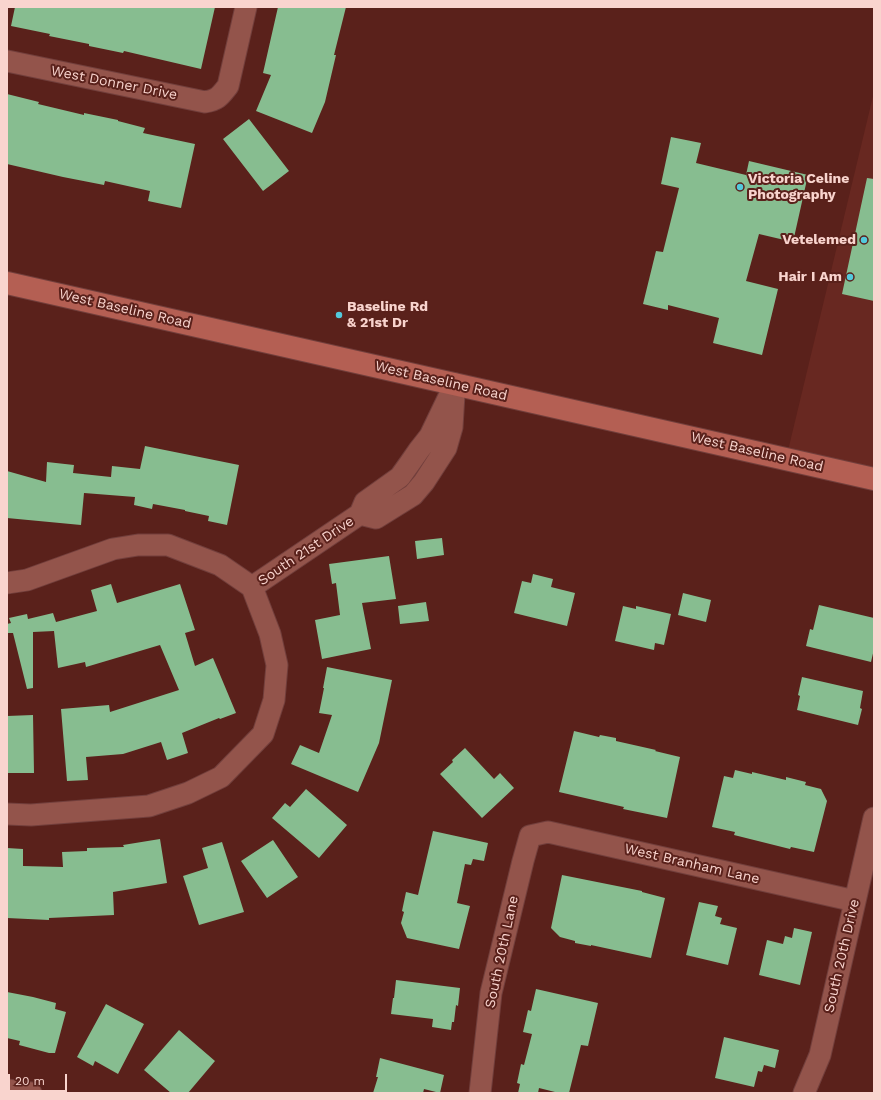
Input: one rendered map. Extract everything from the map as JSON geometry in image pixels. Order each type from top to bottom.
[{"type":"main road","name":"West Baseline Road","points":[[7,283],[874,479]]},
{"type":"street","name":"West Donner Drive","points":[[7,61],[205,102],[214,100],[221,96],[228,86],[246,7]]},
{"type":"street","name":"South 21st Drive","points":[[252,587],[360,514],[365,502],[400,477],[430,436],[455,384]]},
{"type":"street","name":"South 21st Drive","points":[[360,514],[376,518],[413,495],[424,482],[446,448],[452,427],[455,384]]},
{"type":"street","points":[[400,477],[413,495]]},
{"type":"street","name":"South 21st Drive","points":[[7,583],[28,580],[113,549],[138,545],[168,545],[220,565],[252,587],[270,634],[277,665],[274,700],[263,734],[221,777],[188,793],[149,806],[31,815],[7,814]]},
{"type":"street","name":"South 20th Drive","points":[[804,1093],[820,1055],[874,818]]},
{"type":"street","name":"West Branham Lane","points":[[530,836],[548,832],[854,901]]},
{"type":"street","name":"South 20th Lane","points":[[480,1093],[491,993],[530,836]]},
{"type":"street","points":[[7,1090],[31,1093]]},
{"type":"shaded area","points":[[874,92],[874,479],[786,459]]},
{"type":"building","points":[[15,7],[215,7],[201,69],[124,51],[123,53],[89,46],[89,44],[49,36],[50,34],[11,26]]},
{"type":"building","points":[[278,7],[346,7],[334,55],[336,55],[325,102],[312,133],[256,111],[271,75],[263,73]]},
{"type":"building","points":[[7,94],[39,102],[38,104],[84,115],[84,113],[118,120],[145,128],[143,133],[195,144],[181,208],[148,201],[150,191],[105,181],[104,185],[7,164]]},
{"type":"building","points":[[249,119],[289,171],[263,191],[223,139]]},
{"type":"building","points":[[671,137],[701,143],[696,163],[746,175],[749,161],[808,175],[793,242],[759,234],[746,281],[778,289],[762,355],[713,343],[719,318],[668,305],[668,310],[643,304],[656,251],[663,252],[679,188],[661,184]]},
{"type":"building","name":"Vetelemed","points":[[867,178],[874,179],[874,301],[842,294]]},
{"type":"building","points":[[145,446],[239,465],[227,525],[208,521],[209,516],[185,510],[153,504],[152,509],[134,505],[135,497],[84,493],[81,525],[7,518],[7,471],[46,482],[47,462],[74,465],[73,473],[111,477],[112,466],[140,469]]},
{"type":"building","points":[[442,538],[444,555],[417,559],[415,541]]},
{"type":"building","points":[[389,556],[396,599],[362,603],[371,649],[322,659],[315,620],[340,615],[336,583],[332,584],[329,564]]},
{"type":"building","points":[[533,574],[553,579],[551,587],[575,593],[567,626],[514,613],[522,581],[531,583]]},
{"type":"building","points":[[111,584],[117,603],[180,584],[195,630],[185,633],[195,666],[213,658],[236,713],[220,719],[219,718],[182,733],[188,753],[167,760],[161,742],[123,754],[86,757],[88,780],[67,781],[61,709],[109,705],[110,712],[179,690],[160,645],[86,667],[85,662],[58,668],[54,631],[33,632],[33,688],[27,689],[13,633],[7,633],[7,624],[11,623],[9,618],[27,614],[28,619],[53,613],[56,622],[97,611],[91,590]]},
{"type":"building","points":[[683,593],[711,600],[706,622],[678,615]]},
{"type":"building","points":[[426,602],[429,621],[400,624],[398,606]]},
{"type":"building","points":[[819,605],[874,618],[874,649],[871,662],[806,646],[810,629],[813,630]]},
{"type":"building","points":[[623,606],[636,609],[636,606],[671,614],[664,645],[655,643],[654,650],[615,641]]},
{"type":"building","points":[[327,667],[392,680],[379,743],[358,792],[291,764],[300,745],[319,753],[332,715],[319,713]]},
{"type":"building","points":[[802,677],[863,691],[860,708],[862,709],[858,725],[797,710],[800,696],[798,695]]},
{"type":"building","points":[[33,715],[34,773],[7,773],[7,716]]},
{"type":"building","points":[[574,731],[599,737],[600,735],[616,738],[616,741],[680,757],[667,818],[623,809],[624,807],[559,792]]},
{"type":"building","points":[[465,748],[494,779],[500,773],[514,788],[482,818],[440,774]]},
{"type":"building","points":[[735,770],[752,774],[752,772],[786,780],[786,777],[806,782],[805,785],[821,789],[827,801],[814,852],[791,847],[790,849],[734,835],[735,832],[712,827],[724,776],[733,778]]},
{"type":"building","points":[[306,789],[347,825],[319,858],[272,818],[285,803],[290,807]]},
{"type":"building","points":[[433,831],[488,843],[484,861],[473,859],[471,865],[465,864],[457,903],[470,906],[459,949],[407,938],[401,923],[404,912],[402,911],[406,892],[418,895]]},
{"type":"building","points":[[160,839],[167,883],[113,892],[114,915],[49,918],[49,920],[7,918],[7,848],[23,849],[23,866],[63,867],[62,852],[87,851],[87,848],[124,847],[123,845]]},
{"type":"building","points":[[273,840],[298,877],[267,898],[241,861]]},
{"type":"building","points":[[222,842],[244,912],[199,925],[183,876],[208,868],[202,848]]},
{"type":"building","points":[[562,875],[642,891],[665,898],[651,958],[575,943],[575,941],[560,937],[551,928]]},
{"type":"building","points":[[699,902],[718,906],[715,916],[722,918],[720,924],[737,928],[728,965],[686,955]]},
{"type":"building","points":[[794,928],[812,932],[800,985],[759,975],[767,940],[783,944],[785,936],[792,938]]},
{"type":"building","points":[[396,980],[460,988],[458,1006],[456,1005],[454,1022],[452,1022],[451,1030],[432,1027],[433,1019],[391,1014]]},
{"type":"building","points":[[536,989],[598,1003],[588,1046],[581,1045],[569,1093],[559,1093],[539,1088],[538,1093],[518,1093],[520,1084],[517,1083],[521,1064],[524,1065],[532,1034],[523,1032],[528,1010],[531,1011]]},
{"type":"building","points":[[7,992],[56,1003],[55,1009],[66,1012],[55,1053],[49,1053],[19,1045],[20,1041],[7,1038]]},
{"type":"building","points":[[106,1004],[144,1024],[118,1074],[95,1061],[93,1066],[77,1057]]},
{"type":"building","points":[[179,1030],[215,1061],[188,1093],[171,1093],[144,1070]]},
{"type":"building","points":[[724,1037],[779,1050],[775,1068],[764,1065],[762,1072],[758,1071],[754,1087],[715,1078]]},
{"type":"building","points":[[380,1058],[444,1075],[440,1093],[424,1089],[423,1093],[373,1093],[378,1077],[376,1077]]},
{"type":"place","name":"Victoria Celine Photography","points":[[740,187]]},
{"type":"place","name":"Vetelemed","points":[[864,240]]},
{"type":"place","name":"Hair I Am","points":[[850,277]]},
{"type":"place","name":"Baseline Rd & 21st Dr","points":[[339,315]]}]
